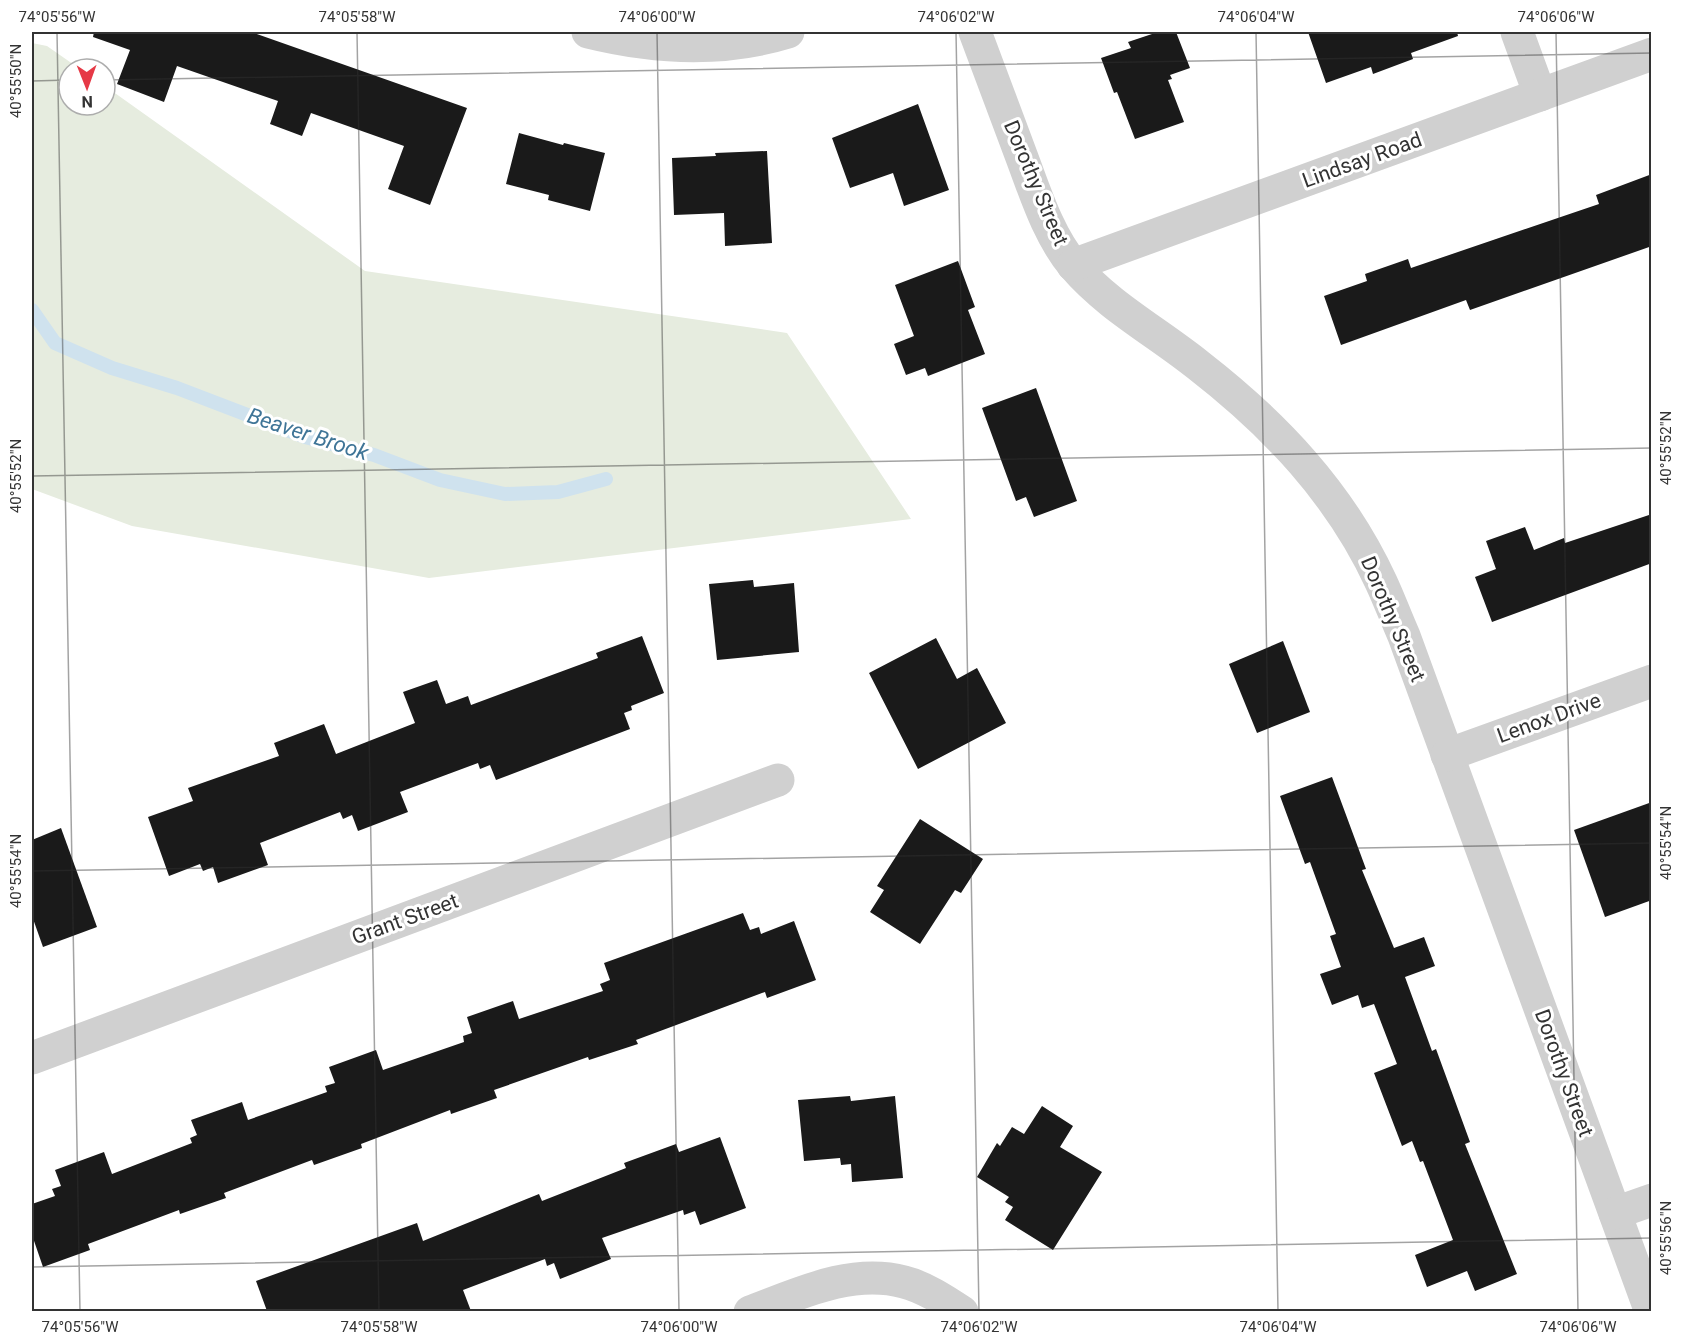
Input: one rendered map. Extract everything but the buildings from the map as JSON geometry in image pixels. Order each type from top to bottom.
[{"type":"street","points":[[588,32],[624,40],[697,46],[765,39],[788,32]]},
{"type":"street","name":"Dorothy Street","points":[[975,32],[1034,189],[1054,235],[1073,265],[1100,293],[1233,392],[1282,437],[1321,483],[1354,531],[1381,581],[1651,1311]]},
{"type":"street","points":[[1517,32],[1540,95]]},
{"type":"street","name":"Lindsay Road","points":[[1073,265],[1652,54]]},
{"type":"street","name":"Lenox Drive","points":[[1447,755],[1652,681]]},
{"type":"street","name":"Grant Street","points":[[32,1058],[778,780]]},
{"type":"street","points":[[1615,1213],[1652,1200]]},
{"type":"street","points":[[750,1311],[823,1285],[865,1277],[903,1282],[962,1311]]},
{"type":"shaded area","points":[[32,43],[47,46],[63,57],[57,57],[57,117],[117,117],[117,95],[365,271],[787,333],[911,519],[429,578],[132,526],[32,489]]},
{"type":"waterway","name":"Beaver Brook","points":[[32,310],[55,343],[112,368],[177,388],[305,437],[374,455],[440,480],[505,494],[558,492],[606,479]]}]
